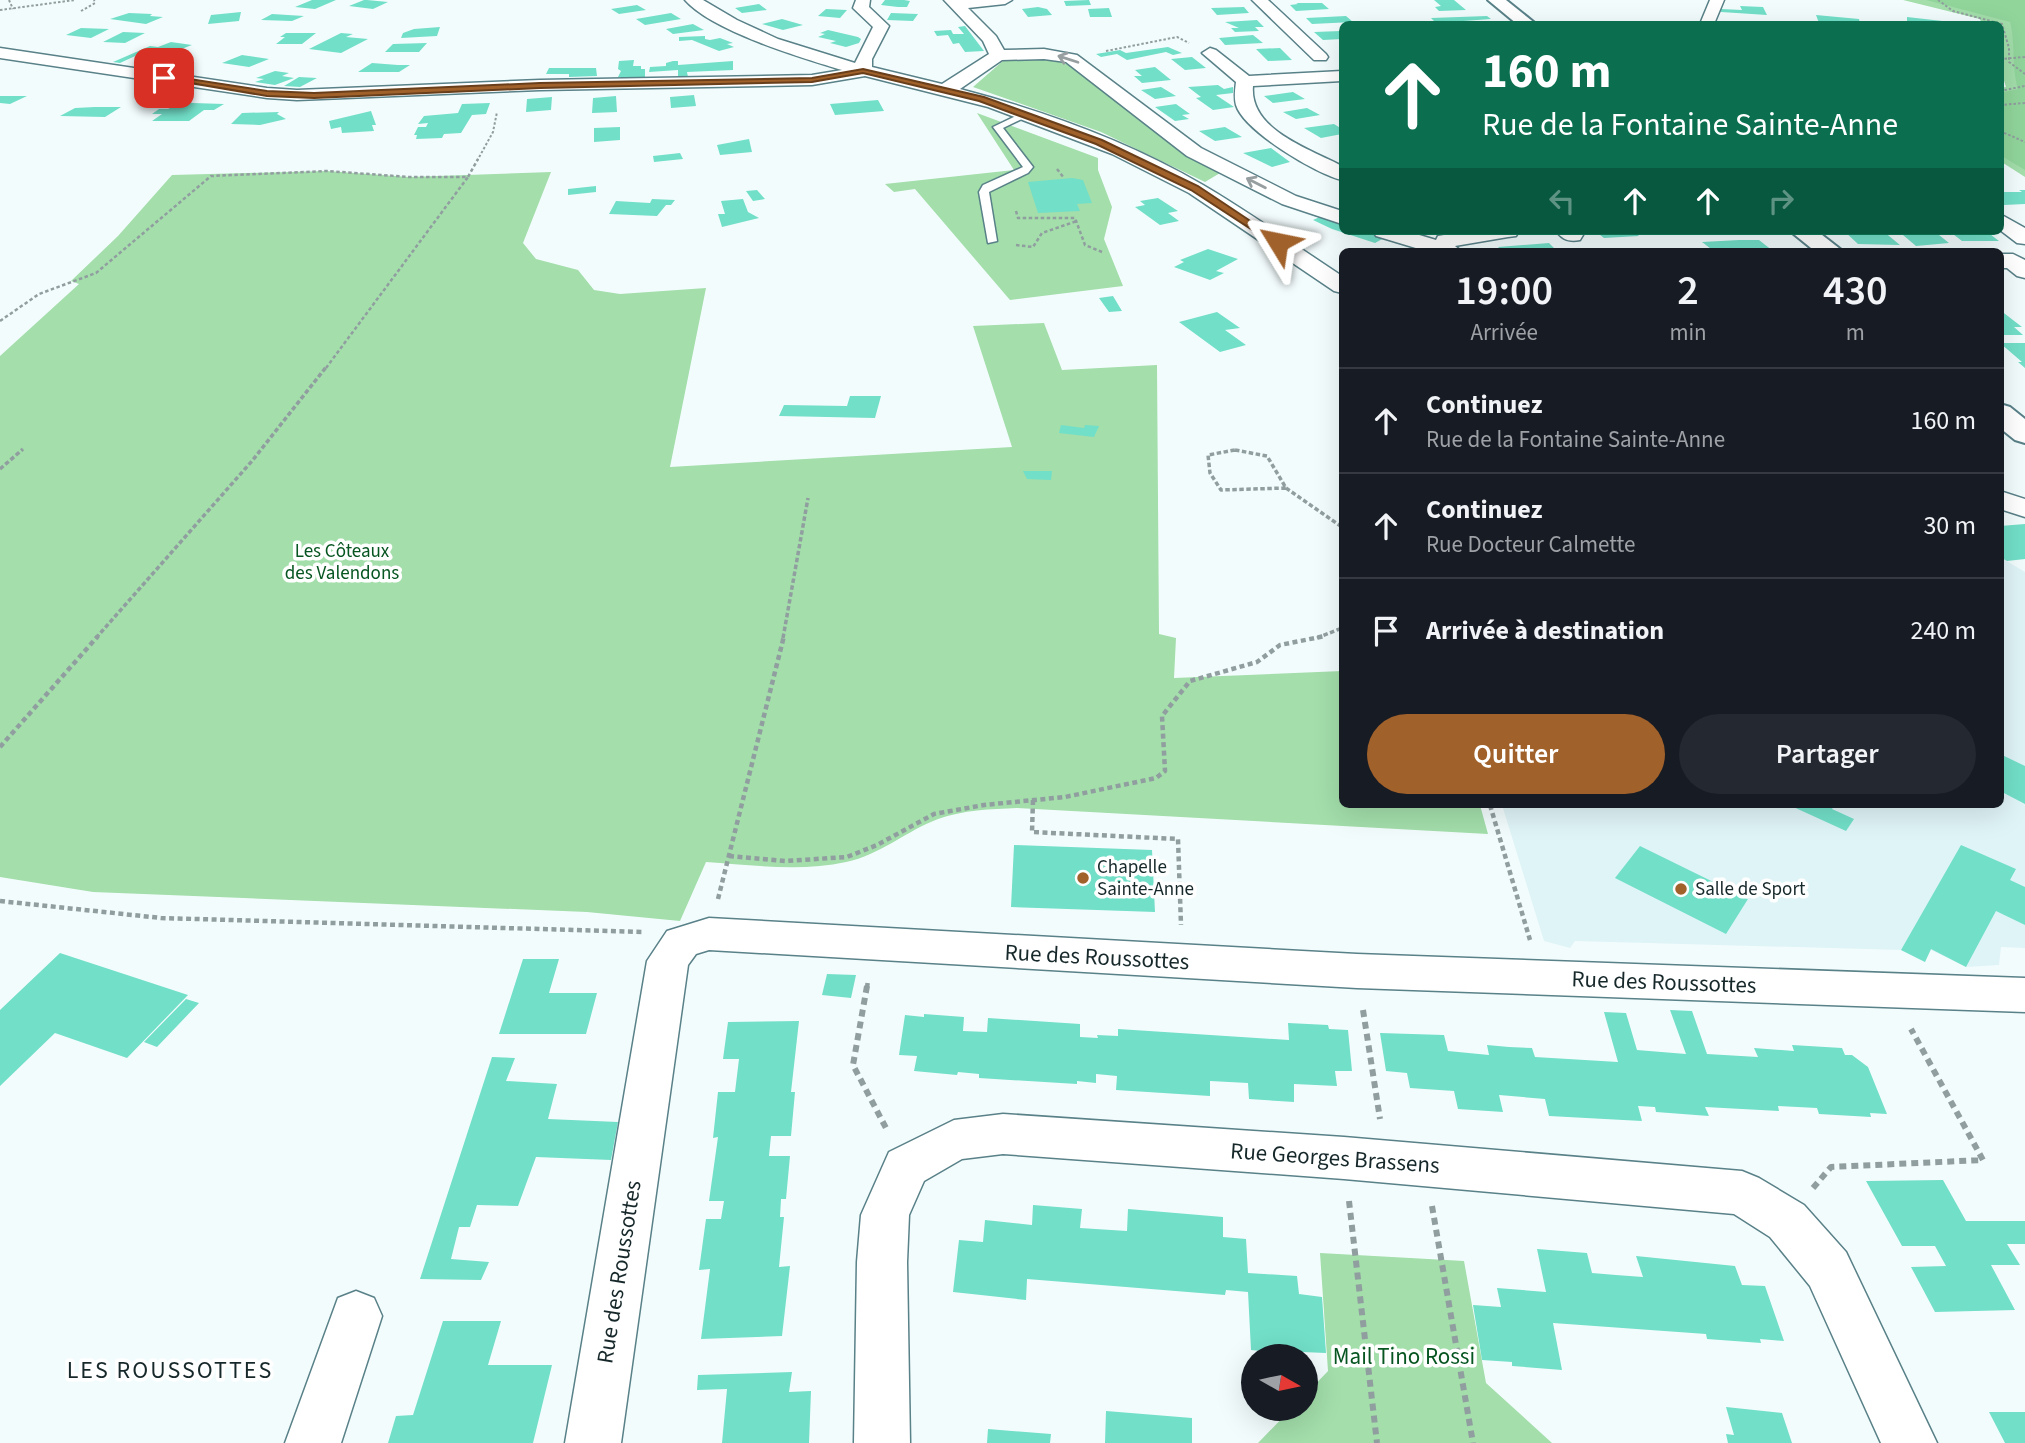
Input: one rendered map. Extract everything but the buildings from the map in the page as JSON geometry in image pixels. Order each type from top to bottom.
[{"type":"main road","points":[[1496,0],[1523,21]]},
{"type":"main road","points":[[1808,235],[1826,248]]},
{"type":"main road","points":[[2004,416],[2025,434]]},
{"type":"street","points":[[692,0],[721,20],[752,34],[863,71],[946,89],[1027,114],[1099,142],[1194,188],[1339,284]]},
{"type":"street","points":[[863,0],[861,8],[881,26],[864,59],[863,71]]},
{"type":"street","points":[[953,2],[1005,0]]},
{"type":"street","points":[[1259,0],[1320,57]]},
{"type":"street","points":[[1708,21],[1717,0]]},
{"type":"street","points":[[953,2],[990,39],[998,55]]},
{"type":"street","points":[[0,53],[281,94],[323,95],[503,87],[812,80],[863,71]]},
{"type":"street","points":[[1210,53],[1245,81],[1339,76]]},
{"type":"street","points":[[946,89],[964,80],[998,55],[1044,54],[1071,58],[1194,152],[1289,200],[1339,217]]},
{"type":"street","points":[[1245,81],[1245,106],[1254,118],[1300,152],[1334,169]]},
{"type":"street","points":[[1334,169],[1331,157],[1339,153]]},
{"type":"street","points":[[2004,223],[2025,238]]},
{"type":"street","points":[[1403,235],[1446,244],[1489,235]]},
{"type":"street","points":[[2004,494],[2025,496]]},
{"type":"street","points":[[2004,501],[2025,509]]},
{"type":"street","name":"Rue des Roussottes","points":[[593,1443],[668,961],[682,942],[709,934],[1357,971],[2025,995]]},
{"type":"street","name":"Rue Georges Brassens","points":[[906,1167],[954,1140],[1003,1134],[1385,1162],[1742,1193],[1787,1221],[1828,1269],[1909,1443]]},
{"type":"street","points":[[882,1443],[882,1262],[885,1215],[906,1167]]},
{"type":"street","points":[[313,1443],[356,1316]]},
{"type":"lane","points":[[992,241],[985,192],[987,187],[1028,167],[999,127],[1027,114]]},
{"type":"path","points":[[9,0],[13,9]]},
{"type":"path","points":[[0,10],[75,0]]},
{"type":"path","points":[[81,11],[95,3],[94,0]]},
{"type":"path","points":[[1938,0],[1953,10],[1996,21]]},
{"type":"path","points":[[2004,31],[2009,48],[2008,58],[2012,66],[2025,74]]},
{"type":"path","points":[[1071,58],[1177,37],[1210,53]]},
{"type":"path","points":[[2004,58],[2025,57]]},
{"type":"path","points":[[2004,90],[2025,86]]},
{"type":"path","points":[[0,747],[252,461],[337,354],[468,177],[493,132],[503,87]]},
{"type":"path","points":[[2004,105],[2025,103]]},
{"type":"path","points":[[2004,133],[2025,142]]},
{"type":"path","points":[[1028,167],[1056,171],[1064,178]]},
{"type":"path","points":[[0,321],[39,294],[96,273],[211,176],[327,171],[409,177],[468,177]]},
{"type":"path","points":[[1016,206],[1018,219],[1076,220]]},
{"type":"path","points":[[1075,213],[1085,245],[1102,252]]},
{"type":"path","points":[[992,241],[996,245],[1034,248],[1042,233],[1076,220]]},
{"type":"path","points":[[0,469],[23,449]]},
{"type":"path","points":[[1286,488],[1221,490],[1210,472],[1208,455],[1235,450],[1267,456],[1286,488],[1339,525]]},
{"type":"path","points":[[0,901],[161,918],[709,934],[780,656],[808,498]]},
{"type":"path","points":[[729,856],[786,861],[847,857],[877,845],[934,814],[1065,797],[1156,778],[1165,771],[1162,716],[1190,681],[1257,662],[1280,645],[1325,636],[1339,629]]},
{"type":"path","points":[[1033,800],[1032,832],[1178,839],[1182,961]]},
{"type":"path","points":[[1491,808],[1541,978]]},
{"type":"path","points":[[874,945],[853,1065],[906,1167]]},
{"type":"path","points":[[1357,971],[1385,1162],[1473,1443]]},
{"type":"path","points":[[1787,1221],[1831,1167],[1983,1160],[1890,991]]},
{"type":"path","points":[[1377,1443],[1385,1162]]},
{"type":"shaded area","points":[[2004,559],[2025,572],[2025,948],[2001,947],[1999,965],[1966,967],[1931,950],[1925,962],[1901,950],[1575,941],[1570,948],[1544,941],[1503,808],[2004,808]]},
{"type":"green space","points":[[1903,0],[2025,0],[2025,177],[2004,164],[2004,21],[1980,19]]},
{"type":"green space","points":[[1926,0],[2025,0],[2025,170],[2004,157],[2004,92],[2018,89],[2010,22]]},
{"type":"green space","points":[[1044,58],[1067,64],[1117,98],[1119,101],[1116,102],[1167,139],[1220,173],[1205,182],[1101,132],[973,87],[1004,60]]},
{"type":"green space","points":[[977,113],[1098,158],[1098,170],[1112,207],[1104,239],[1123,286],[1010,300],[915,189],[894,192],[885,184],[1014,170]]},
{"type":"green space","name":"Les Côteaux des Valendons","points":[[327,171],[409,177],[551,172],[523,243],[536,259],[578,270],[594,290],[620,294],[706,288],[670,467],[1012,447],[973,326],[1044,323],[1062,370],[1157,365],[1159,634],[1176,638],[1174,678],[1339,671],[1339,808],[1481,808],[1488,834],[1017,808],[977,810],[938,819],[870,854],[846,862],[794,867],[706,862],[680,921],[587,912],[93,892],[0,877],[0,356],[79,284],[71,281],[118,236],[172,175]]},
{"type":"green space","name":"Mail Tino Rossi","points":[[1320,1253],[1464,1261],[1486,1383],[1552,1443],[1258,1443],[1279,1421],[1318,1421],[1318,1381],[1328,1371]]},
{"type":"place","name":"Chapelle Sainte-Anne","points":[[1083,878]]},
{"type":"place","name":"Salle de Sport","points":[[1681,889]]},
{"type":"district","name":"LES ROUSSOTTES","points":[[170,1370]]},
{"type":"route","points":[[164,78],[267,93],[314,95],[540,85],[663,85],[812,80],[837,78],[863,71],[982,99],[1099,142],[1194,188],[1278,242]]}]
